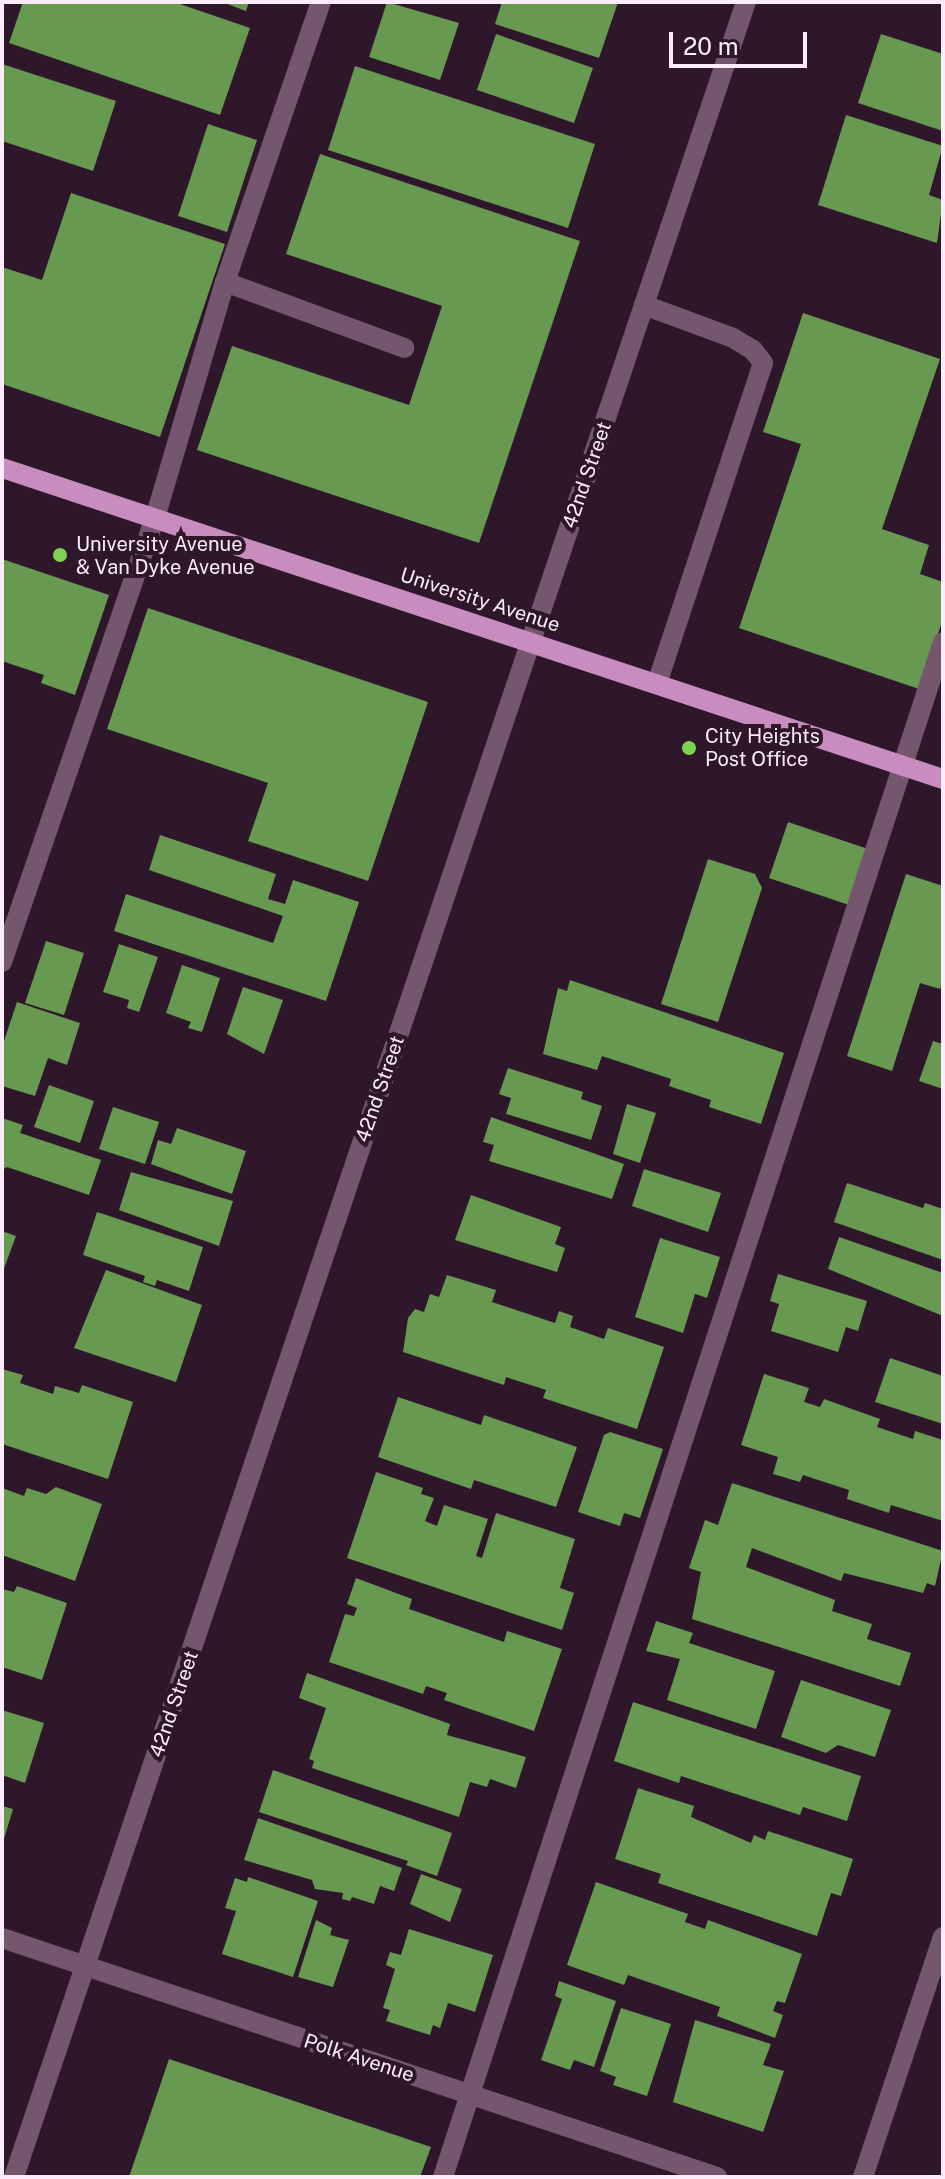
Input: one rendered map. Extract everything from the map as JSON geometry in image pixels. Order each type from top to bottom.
[{"type":"main road","name":"University Avenue","points":[[2,468],[943,779]]},
{"type":"street","points":[[2,962],[155,518],[225,282],[321,2]]},
{"type":"street","name":"42nd Street","points":[[14,2177],[746,2]]},
{"type":"street","points":[[225,282],[404,348]]},
{"type":"street","points":[[644,305],[733,338],[753,350],[763,363],[657,684]]},
{"type":"street","points":[[443,2177],[943,642]]},
{"type":"street","points":[[863,2177],[943,1937]]},
{"type":"street","name":"Polk Avenue","points":[[2,1938],[717,2177]]},
{"type":"building","points":[[23,2],[174,2],[250,28],[220,115],[9,43]]},
{"type":"building","points":[[222,2],[249,2],[246,11]]},
{"type":"building","points":[[387,2],[459,23],[440,80],[369,57]]},
{"type":"building","points":[[502,2],[618,2],[599,58],[495,24]]},
{"type":"building","points":[[496,34],[593,68],[574,123],[477,90]]},
{"type":"building","points":[[881,34],[943,54],[943,131],[858,103]]},
{"type":"building","points":[[2,64],[116,101],[93,171],[2,141]]},
{"type":"building","points":[[355,66],[595,144],[568,228],[328,150]]},
{"type":"building","points":[[846,115],[943,146],[929,195],[943,200],[937,243],[818,205]]},
{"type":"building","points":[[208,124],[257,140],[227,232],[178,216]]},
{"type":"building","points":[[320,154],[580,241],[479,543],[197,450],[232,346],[409,405],[442,306],[286,254]]},
{"type":"building","points":[[71,193],[225,244],[160,437],[2,384],[2,267],[42,280]]},
{"type":"building","points":[[803,313],[940,359],[882,529],[929,545],[920,574],[943,582],[943,619],[919,689],[739,628],[801,444],[763,432]]},
{"type":"building","points":[[2,559],[109,595],[75,695],[41,683],[44,675],[2,661]]},
{"type":"building","points":[[148,608],[428,702],[368,881],[248,841],[268,783],[107,729]]},
{"type":"building","points":[[788,822],[868,849],[849,905],[769,878]]},
{"type":"building","points":[[160,835],[276,874],[268,899],[285,904],[293,880],[359,902],[326,1001],[114,931],[126,894],[273,943],[283,916],[149,870]]},
{"type":"building","points":[[708,859],[755,874],[762,888],[718,1022],[661,1004]]},
{"type":"building","points":[[906,874],[943,886],[943,980],[940,989],[920,983],[892,1071],[847,1056]]},
{"type":"building","points":[[46,941],[84,953],[64,1015],[25,1003]]},
{"type":"building","points":[[119,944],[158,957],[139,1012],[127,1008],[129,1000],[103,992]]},
{"type":"building","points":[[182,965],[220,978],[202,1032],[188,1028],[191,1022],[166,1013]]},
{"type":"building","points":[[570,980],[784,1053],[761,1124],[709,1107],[711,1100],[669,1086],[671,1079],[602,1056],[597,1070],[543,1054],[558,988],[567,991]]},
{"type":"building","points":[[243,987],[283,1000],[264,1054],[227,1034]]},
{"type":"building","points":[[17,1002],[80,1023],[67,1065],[48,1058],[35,1096],[2,1086],[2,1047]]},
{"type":"building","points":[[933,1041],[943,1044],[943,1089],[919,1081]]},
{"type":"building","points":[[508,1068],[583,1092],[581,1099],[602,1106],[591,1140],[506,1114],[511,1098],[499,1094]]},
{"type":"building","points":[[49,1085],[94,1101],[80,1143],[34,1127]]},
{"type":"building","points":[[627,1104],[656,1113],[640,1163],[613,1154]]},
{"type":"building","points":[[113,1107],[159,1122],[145,1164],[99,1149]]},
{"type":"building","points":[[491,1117],[624,1164],[612,1199],[489,1161],[494,1145],[483,1142]]},
{"type":"building","points":[[2,1118],[23,1125],[20,1133],[101,1160],[89,1195],[7,1167],[2,1170]]},
{"type":"building","points":[[177,1128],[246,1151],[232,1194],[151,1164],[158,1140],[171,1144]]},
{"type":"building","points":[[644,1169],[721,1193],[708,1232],[632,1206]]},
{"type":"building","points":[[131,1172],[233,1201],[219,1246],[119,1210]]},
{"type":"building","points":[[847,1183],[923,1208],[925,1203],[943,1209],[943,1260],[834,1222]]},
{"type":"building","points":[[471,1195],[561,1227],[555,1244],[565,1248],[557,1272],[455,1240]]},
{"type":"building","points":[[97,1212],[203,1247],[189,1291],[157,1280],[155,1286],[143,1282],[145,1276],[83,1255]]},
{"type":"building","points":[[2,1231],[16,1236],[2,1274]]},
{"type":"building","points":[[839,1237],[943,1273],[943,1316],[828,1269]]},
{"type":"building","points":[[660,1238],[720,1257],[707,1298],[695,1294],[683,1333],[635,1317]]},
{"type":"building","points":[[106,1270],[202,1305],[176,1382],[74,1348]]},
{"type":"building","points":[[778,1274],[867,1301],[858,1331],[846,1327],[838,1352],[771,1331],[779,1304],[770,1301]]},
{"type":"building","points":[[447,1275],[496,1290],[492,1302],[555,1323],[559,1311],[573,1316],[570,1327],[604,1339],[608,1328],[664,1347],[637,1429],[543,1398],[546,1390],[506,1377],[504,1385],[403,1352],[408,1318],[415,1309],[424,1312],[430,1294],[439,1297]]},
{"type":"building","points":[[890,1358],[943,1376],[943,1424],[875,1402]]},
{"type":"building","points":[[2,1369],[23,1375],[20,1383],[53,1394],[55,1386],[79,1393],[82,1385],[133,1402],[108,1479],[2,1444]]},
{"type":"building","points":[[764,1374],[809,1388],[804,1402],[820,1407],[824,1399],[880,1419],[877,1427],[913,1439],[915,1431],[943,1440],[943,1521],[891,1505],[889,1513],[847,1499],[849,1490],[803,1475],[800,1482],[773,1474],[778,1457],[741,1445]]},
{"type":"building","points":[[398,1397],[481,1425],[484,1415],[577,1447],[556,1507],[474,1480],[471,1489],[378,1457]]},
{"type":"building","points":[[610,1432],[663,1449],[640,1518],[624,1513],[620,1526],[578,1512],[604,1435]]},
{"type":"building","points":[[376,1472],[423,1488],[421,1494],[434,1498],[425,1521],[437,1526],[444,1505],[488,1519],[476,1556],[482,1558],[496,1513],[575,1539],[560,1588],[574,1593],[562,1630],[347,1558]]},
{"type":"building","points":[[732,1483],[943,1551],[935,1586],[927,1583],[923,1593],[844,1573],[841,1581],[752,1548],[746,1567],[835,1600],[832,1611],[872,1624],[867,1639],[911,1653],[900,1686],[692,1619],[701,1572],[689,1568],[705,1520],[718,1525]]},
{"type":"building","points":[[56,1487],[102,1504],[75,1581],[2,1555],[2,1488],[24,1496],[27,1488],[46,1494]]},
{"type":"building","points":[[356,1578],[412,1599],[409,1609],[504,1642],[507,1631],[562,1649],[534,1731],[444,1700],[447,1693],[426,1686],[423,1694],[329,1662],[345,1614],[354,1616],[357,1608],[347,1604]]},
{"type":"building","points":[[17,1586],[67,1603],[42,1680],[2,1667],[2,1589],[14,1592]]},
{"type":"building","points":[[656,1621],[693,1633],[689,1643],[775,1671],[756,1729],[667,1700],[680,1659],[646,1651]]},
{"type":"building","points":[[307,1673],[450,1724],[447,1735],[526,1757],[516,1788],[490,1779],[487,1787],[470,1782],[459,1817],[312,1768],[314,1761],[309,1759],[326,1708],[299,1698]]},
{"type":"building","points":[[801,1680],[891,1710],[875,1757],[838,1745],[826,1753],[781,1737]]},
{"type":"building","points":[[633,1702],[861,1776],[847,1821],[803,1807],[800,1815],[681,1776],[679,1783],[614,1761]]},
{"type":"building","points":[[2,1710],[44,1723],[25,1783],[2,1775]]},
{"type":"building","points":[[273,1770],[452,1833],[437,1876],[406,1865],[408,1861],[259,1812]]},
{"type":"building","points":[[638,1788],[694,1806],[691,1817],[751,1843],[754,1835],[765,1840],[768,1831],[853,1859],[841,1896],[831,1893],[817,1936],[658,1883],[661,1874],[615,1859]]},
{"type":"building","points":[[2,1806],[13,1809],[3,1842],[2,1842]]},
{"type":"building","points":[[258,1818],[402,1868],[394,1891],[380,1886],[374,1904],[352,1897],[350,1901],[342,1899],[343,1893],[315,1889],[312,1880],[244,1860]]},
{"type":"building","points":[[421,1874],[462,1889],[450,1922],[410,1904]]},
{"type":"building","points":[[248,1877],[318,1901],[293,1977],[222,1954],[236,1911],[225,1908],[235,1878],[247,1882]]},
{"type":"building","points":[[596,1882],[688,1914],[685,1922],[705,1929],[708,1920],[802,1954],[785,2003],[777,2001],[773,2011],[783,2015],[775,2038],[717,2016],[720,2007],[628,1975],[624,1985],[567,1965]]},
{"type":"building","points":[[316,1920],[332,1928],[330,1935],[349,1940],[333,1987],[298,1977]]},
{"type":"building","points":[[409,1929],[493,1955],[475,2012],[448,2003],[440,2028],[433,2025],[430,2035],[386,2021],[390,2010],[383,2008],[395,1969],[386,1965],[390,1952],[401,1955]]},
{"type":"building","points":[[559,1981],[616,2001],[594,2067],[574,2060],[570,2070],[541,2060],[562,1999],[555,1996]]},
{"type":"building","points":[[621,2008],[671,2024],[647,2096],[613,2085],[616,2077],[600,2071]]},
{"type":"building","points":[[695,2020],[771,2044],[763,2065],[784,2071],[763,2132],[673,2102]]},
{"type":"building","points":[[169,2059],[431,2147],[420,2177],[129,2177]]},
{"type":"place","name":"University Avenue & Van Dyke Avenue","points":[[60,555]]},
{"type":"place","name":"City Heights Post Office","points":[[689,748]]}]
